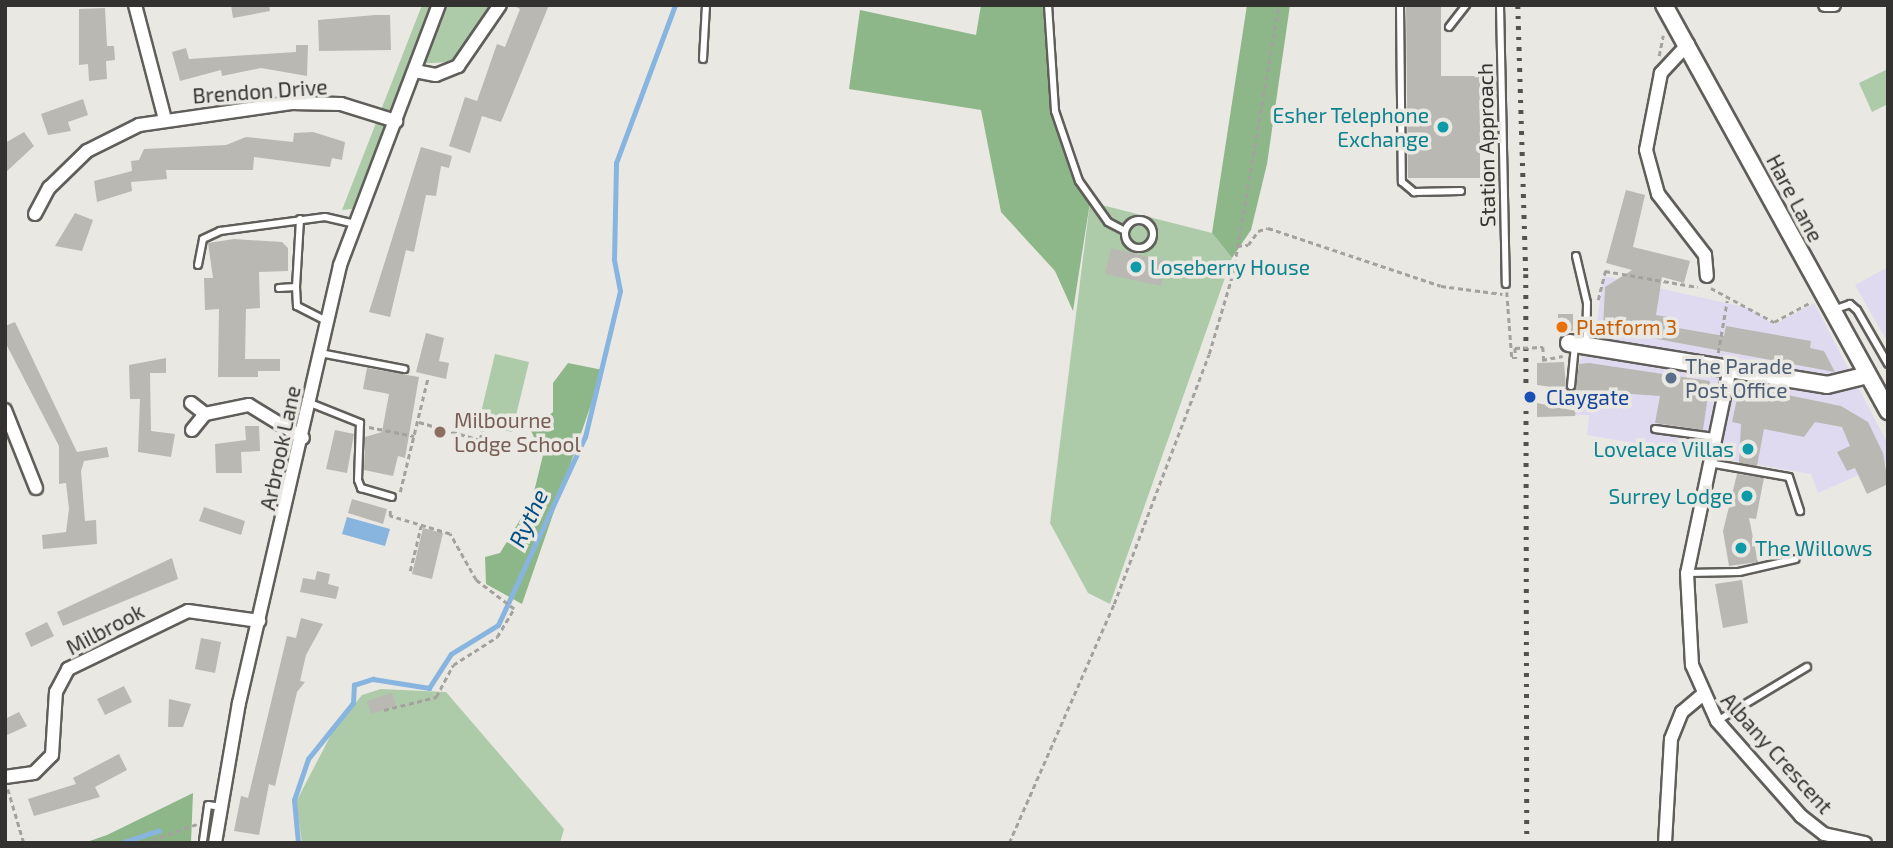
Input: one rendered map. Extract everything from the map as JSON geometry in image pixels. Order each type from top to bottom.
[{"type":"street","points":[[135,5],[165,119]]},
{"type":"street","name":"Arbrook Lane","points":[[209,842],[222,807],[259,621],[303,438],[326,321],[355,224],[439,5]]},
{"type":"street","points":[[415,71],[436,75],[458,66],[500,5]]},
{"type":"street","points":[[1825,5],[1834,5]]},
{"type":"street","name":"Hare Lane","points":[[1666,8],[1888,411]]},
{"type":"street","points":[[1688,44],[1661,73],[1646,150],[1658,194],[1705,255],[1707,276]]},
{"type":"street","name":"Brendon Drive","points":[[34,214],[49,188],[87,151],[165,119],[304,103],[341,104],[396,121]]},
{"type":"street","points":[[1577,343],[1828,386],[1868,375]]},
{"type":"street","name":"Albany Crescent","points":[[1723,366],[1714,437],[1687,573],[1688,639],[1701,696],[1717,721],[1813,827],[1865,843]]},
{"type":"street","points":[[191,403],[205,414]]},
{"type":"street","points":[[192,430],[205,414],[248,405],[303,438]]},
{"type":"street","points":[[5,410],[36,488]]},
{"type":"street","name":"Milbrook","points":[[5,777],[34,773],[52,755],[56,692],[68,669],[188,611],[259,621]]},
{"type":"street","points":[[1665,843],[1671,739],[1682,712],[1701,696]]},
{"type":"lane","points":[[703,59],[706,5]]},
{"type":"lane","points":[[1048,5],[1055,111],[1079,181],[1108,222],[1125,232],[1137,248],[1153,236],[1144,221],[1125,232]]},
{"type":"lane","points":[[1400,5],[1402,182],[1413,192],[1461,191]]},
{"type":"lane","points":[[1449,27],[1466,5]]},
{"type":"lane","name":"Station Approach","points":[[1500,5],[1506,284]]},
{"type":"lane","points":[[198,265],[203,239],[220,231],[300,219],[355,224]]},
{"type":"lane","points":[[300,219],[297,306],[326,321]]},
{"type":"lane","points":[[1571,386],[1577,343],[1587,303],[1576,256]]},
{"type":"lane","points":[[279,288],[296,287]]},
{"type":"lane","points":[[1831,310],[1850,304],[1857,310],[1888,364]]},
{"type":"lane","points":[[319,352],[404,369]]},
{"type":"lane","points":[[310,403],[363,427],[358,480],[361,488],[392,497]]},
{"type":"lane","points":[[1655,429],[1714,437]]},
{"type":"lane","points":[[1707,463],[1788,477],[1800,512]]},
{"type":"lane","points":[[1687,573],[1740,572],[1796,559]]},
{"type":"lane","points":[[1717,721],[1807,667]]},
{"type":"lane","points":[[209,842],[206,821],[208,805],[222,807]]},
{"type":"path","points":[[1009,843],[1119,592],[1209,354],[1237,246],[1279,5]]},
{"type":"path","points":[[1661,73],[1666,8]]},
{"type":"path","points":[[1237,246],[1248,245],[1258,230],[1268,228],[1441,286],[1507,295]]},
{"type":"path","points":[[1601,274],[1687,289]]},
{"type":"path","points":[[1506,284],[1507,295],[1517,358],[1515,348],[1543,347],[1543,360],[1562,360],[1577,343]]},
{"type":"path","points":[[1721,292],[1727,301],[1773,322],[1823,295]]},
{"type":"path","points":[[1723,366],[1727,301]]},
{"type":"path","points":[[384,710],[436,697],[464,653],[508,625],[510,604],[476,580],[450,534],[390,516],[392,497],[400,493],[428,377]]},
{"type":"path","points":[[419,422],[480,440],[483,426]]},
{"type":"path","points":[[363,427],[414,436]]},
{"type":"path","points":[[410,571],[421,526]]},
{"type":"path","points":[[5,777],[24,843]]},
{"type":"path","points":[[144,843],[206,821]]},
{"type":"shaded area","points":[[1888,267],[1888,343],[1855,285]]},
{"type":"shaded area","points":[[1603,276],[1749,308],[1774,325],[1814,303],[1888,444],[1888,462],[1818,493],[1811,474],[1587,435],[1589,415],[1574,415],[1580,361],[1596,331]]},
{"type":"green space","points":[[422,5],[489,5],[453,62],[410,64],[352,209],[342,210]]},
{"type":"green space","points":[[981,5],[1043,5],[1051,111],[1090,202],[1073,311],[1055,271],[1001,212],[981,110],[849,89],[860,10],[976,35]]},
{"type":"green space","points":[[1247,5],[1290,5],[1267,164],[1251,230],[1232,258],[1212,233]]},
{"type":"green space","points":[[1888,69],[1888,104],[1872,112],[1859,83]]},
{"type":"green space","points":[[1090,202],[1212,233],[1232,258],[1110,604],[1088,593],[1050,523]]},
{"type":"green space","points":[[495,354],[529,362],[512,432],[478,425]]},
{"type":"green space","points":[[568,363],[603,370],[522,604],[486,584],[485,557],[500,553],[532,500],[543,455],[531,431],[553,412],[553,383]]},
{"type":"green space","points":[[381,689],[446,692],[564,829],[560,843],[302,843],[296,802],[333,731],[362,695]]},
{"type":"green space","points":[[193,793],[191,843],[84,843],[107,835]]},
{"type":"water","points":[[347,517],[390,529],[385,546],[342,534]]},
{"type":"building","points":[[231,5],[269,5],[270,11],[233,18]]},
{"type":"building","points":[[513,5],[549,5],[501,122],[482,116],[470,153],[449,146],[465,97],[477,101],[497,44],[505,47],[520,9]]},
{"type":"building","name":"Esher Telephone Exchange","points":[[1406,5],[1441,5],[1441,76],[1480,76],[1480,178],[1408,178]]},
{"type":"building","points":[[105,8],[107,46],[114,46],[115,60],[106,61],[107,79],[89,81],[88,64],[79,65],[79,9]]},
{"type":"building","points":[[390,15],[391,50],[319,51],[318,20]]},
{"type":"building","points":[[296,45],[308,45],[307,76],[261,68],[222,76],[221,70],[180,81],[172,52],[186,48],[189,59],[296,52]]},
{"type":"building","points":[[83,99],[88,115],[68,122],[71,131],[48,135],[41,114]]},
{"type":"building","points":[[24,132],[34,146],[5,173],[5,143]]},
{"type":"building","points":[[313,132],[345,142],[342,160],[332,158],[330,167],[254,157],[253,170],[166,170],[167,179],[131,182],[132,191],[97,202],[94,181],[132,171],[131,161],[139,160],[144,149],[226,145],[246,137],[293,142],[294,133]]},
{"type":"building","points":[[421,147],[452,156],[449,168],[441,166],[436,196],[426,195],[414,252],[406,250],[390,317],[369,312]]},
{"type":"building","points":[[1626,190],[1645,195],[1633,247],[1690,261],[1684,283],[1662,277],[1656,315],[1674,318],[1672,327],[1724,336],[1726,326],[1811,341],[1810,348],[1824,351],[1835,372],[1603,329],[1605,287],[1632,270],[1606,263]]},
{"type":"building","points":[[75,213],[93,220],[82,251],[55,246]]},
{"type":"building","points":[[234,239],[282,242],[288,248],[288,271],[259,272],[260,308],[246,309],[245,359],[280,359],[280,371],[258,371],[258,377],[218,377],[219,309],[205,310],[204,278],[213,278],[208,243]]},
{"type":"building","name":"Loseberry House","points":[[1111,248],[1166,261],[1161,286],[1105,274]]},
{"type":"building","points":[[1558,314],[1573,314],[1573,331],[1558,330]]},
{"type":"building","points":[[15,322],[77,452],[107,447],[109,457],[84,461],[81,471],[85,521],[96,520],[97,544],[43,549],[42,535],[66,532],[69,509],[66,483],[59,484],[59,446],[5,342],[5,326]]},
{"type":"building","points":[[426,333],[444,338],[439,361],[449,363],[446,379],[416,372]]},
{"type":"building","points":[[166,358],[166,373],[150,373],[151,431],[175,434],[171,457],[138,452],[140,399],[130,399],[129,365]]},
{"type":"building","points":[[1564,362],[1566,389],[1537,385],[1537,363]]},
{"type":"building","points":[[1589,363],[1710,381],[1703,430],[1655,423],[1660,396],[1575,390],[1579,364]]},
{"type":"building","points":[[367,368],[419,377],[405,458],[398,456],[393,476],[364,470],[365,437],[382,432],[389,394],[363,389]]},
{"type":"building","points":[[1740,385],[1841,406],[1868,422],[1883,453],[1888,484],[1867,494],[1855,468],[1847,471],[1837,452],[1850,446],[1842,427],[1815,422],[1804,437],[1764,429],[1757,466],[1739,463],[1741,424],[1732,422]]},
{"type":"building","points":[[1537,403],[1576,411],[1575,416],[1537,417]]},
{"type":"building","points":[[245,426],[259,426],[260,451],[241,452],[242,473],[216,473],[215,444],[246,440]]},
{"type":"building","points":[[335,430],[354,434],[347,473],[326,469]]},
{"type":"building","points":[[1737,474],[1764,478],[1756,519],[1749,518],[1758,562],[1729,566],[1723,531]]},
{"type":"building","points":[[352,499],[387,509],[383,524],[348,513]]},
{"type":"building","points":[[204,507],[245,521],[241,535],[199,521]]},
{"type":"building","points":[[423,528],[443,533],[432,579],[412,574]]},
{"type":"building","points":[[172,558],[178,579],[63,626],[57,612]]},
{"type":"building","points":[[317,571],[330,574],[328,584],[339,587],[336,599],[300,592],[303,578],[315,580]]},
{"type":"building","name":"The Willows","points":[[1742,580],[1748,623],[1723,628],[1715,584]]},
{"type":"building","points":[[301,618],[323,624],[306,655],[300,681],[305,682],[297,692],[275,786],[269,784],[259,835],[234,831],[241,796],[248,798],[287,636],[296,638]]},
{"type":"building","points":[[47,622],[54,636],[31,647],[25,633]]},
{"type":"building","points":[[201,638],[221,642],[215,673],[195,669]]},
{"type":"building","points":[[124,686],[132,702],[105,715],[97,699]]},
{"type":"building","points":[[392,693],[396,706],[371,714],[367,701]]},
{"type":"building","points":[[169,699],[191,704],[183,727],[168,727]]},
{"type":"building","points":[[19,712],[27,726],[5,736],[5,719]]},
{"type":"building","points":[[119,754],[127,770],[95,787],[100,797],[34,816],[28,799],[76,784],[73,778]]},
{"type":"waterway","name":"Rythe","points":[[298,843],[294,800],[308,759],[353,703],[354,685],[373,679],[429,688],[451,654],[498,625],[585,437],[620,291],[614,260],[616,163],[675,5]]},
{"type":"waterway","points":[[121,843],[159,831]]},
{"type":"railway","points":[[1518,5],[1526,274],[1527,843]]},
{"type":"place","name":"Esher Telephone Exchange","points":[[1443,127]]},
{"type":"place","name":"Loseberry House","points":[[1136,267]]},
{"type":"place","name":"Platform 3","points":[[1562,327]]},
{"type":"place","name":"The Parade Post Office","points":[[1671,378]]},
{"type":"place","name":"Claygate","points":[[1530,397]]},
{"type":"place","name":"Milbourne Lodge School","points":[[440,432]]},
{"type":"place","name":"Lovelace Villas","points":[[1748,449]]},
{"type":"place","name":"Surrey Lodge","points":[[1747,496]]},
{"type":"place","name":"The Willows","points":[[1741,548]]}]
